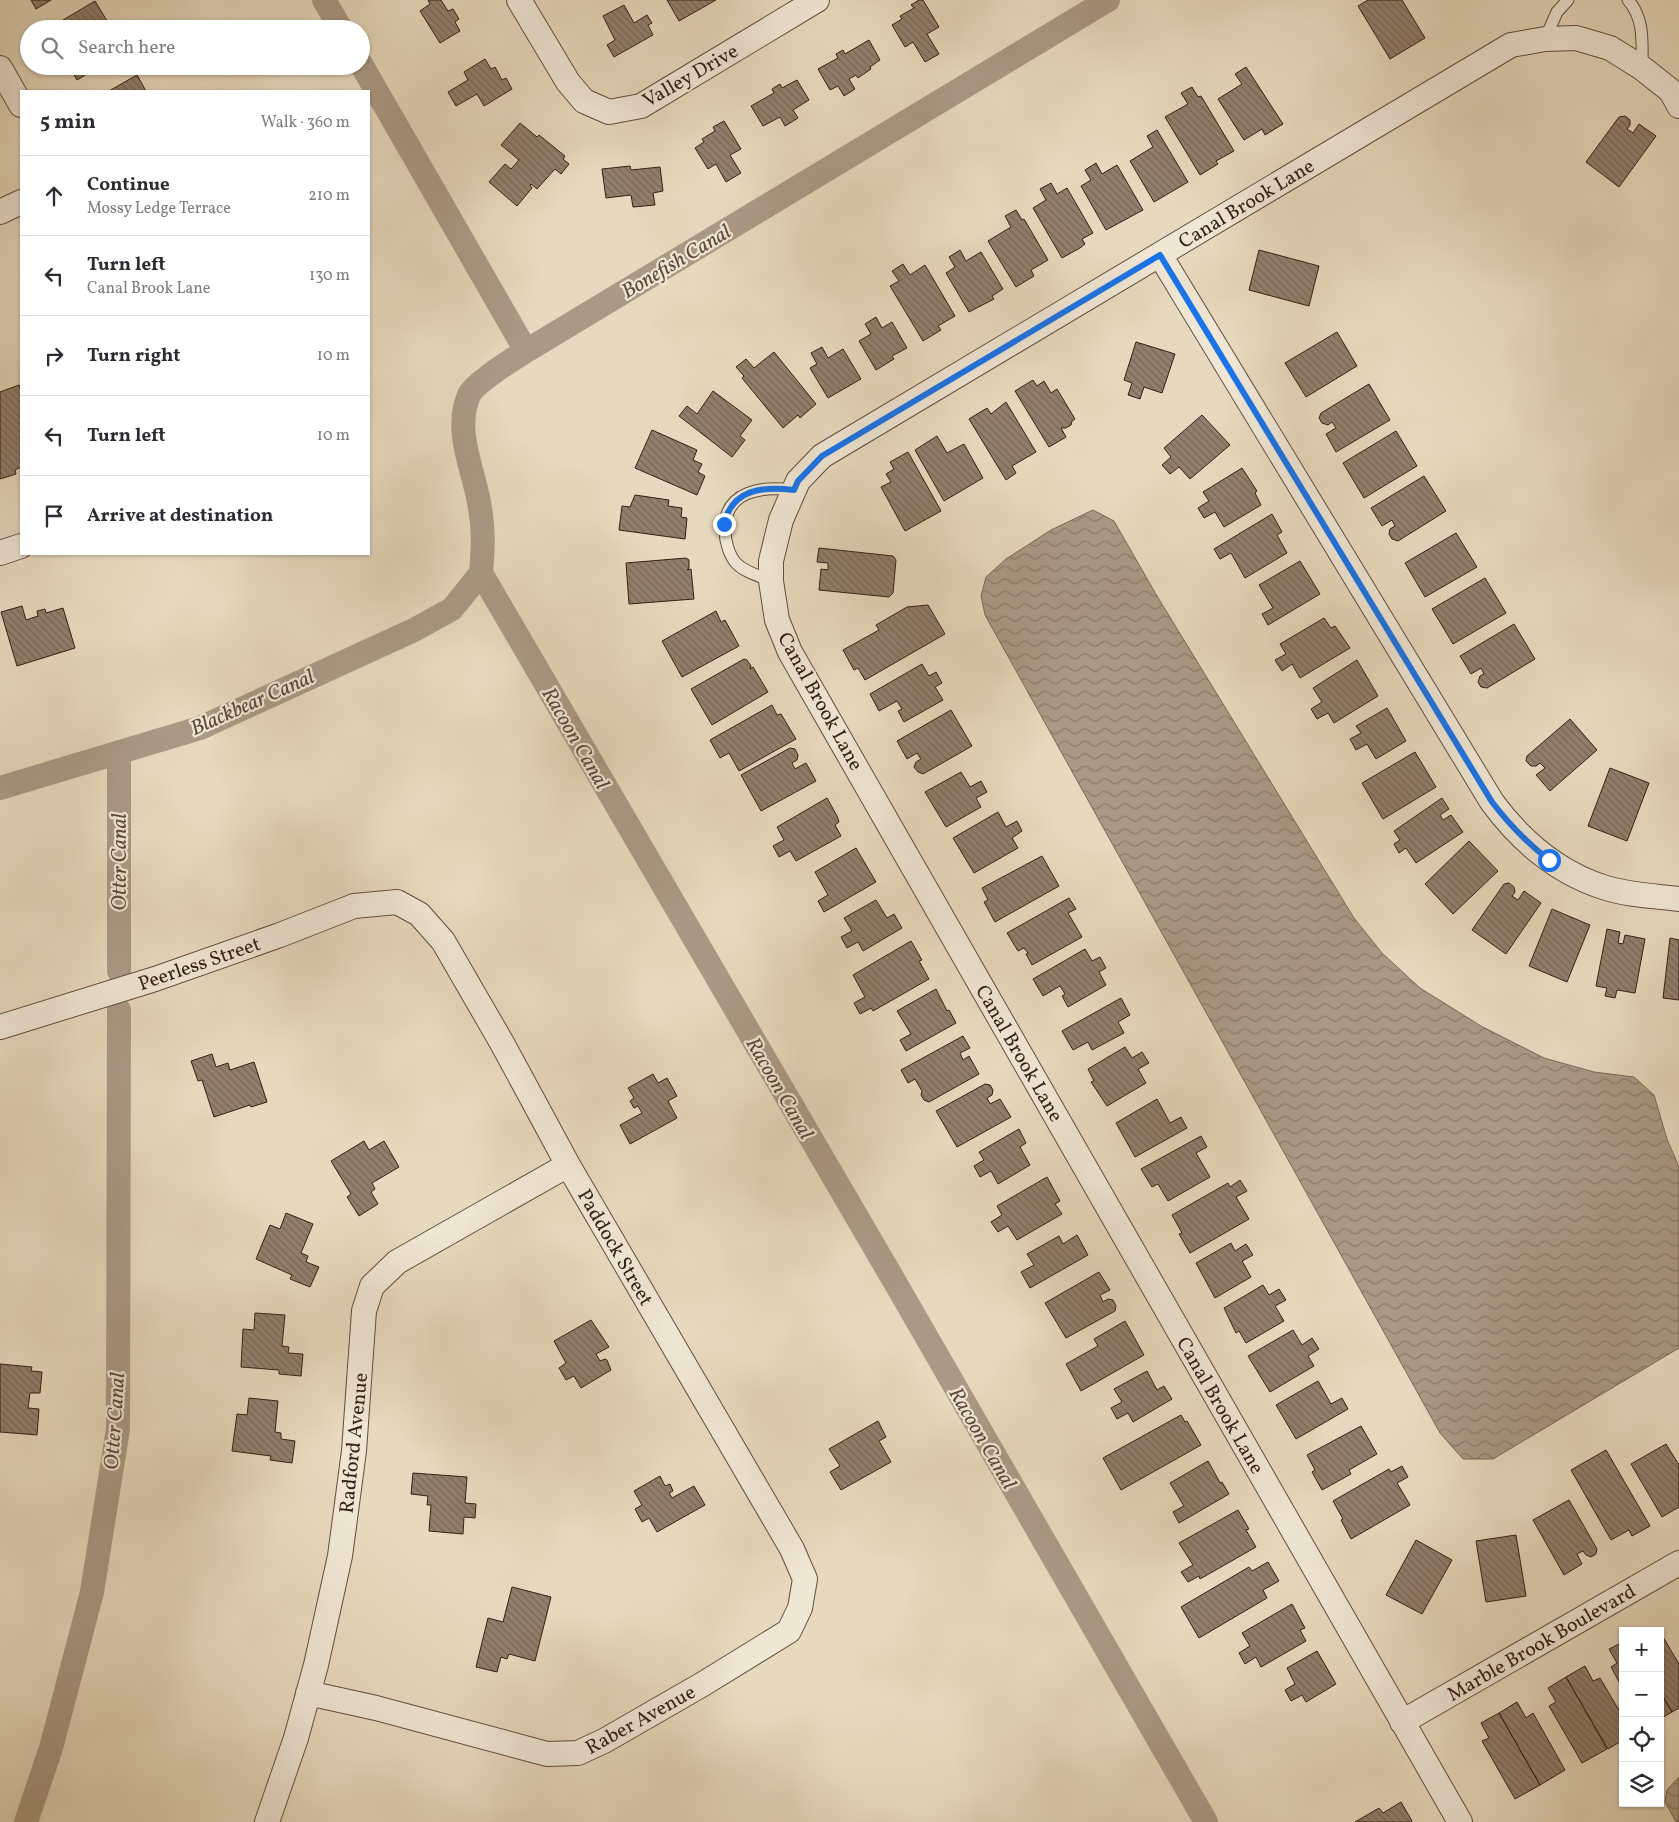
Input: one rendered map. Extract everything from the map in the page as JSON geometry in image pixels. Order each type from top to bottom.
[{"type":"street","name":"Valley Drive","points":[[519,0],[568,82],[584,101],[610,112],[641,106],[817,0]]},
{"type":"street","name":"Canal Brook Lane","points":[[1460,1822],[790,652],[777,620],[771,581],[771,561],[781,520],[798,481],[822,456],[1511,45],[1545,39],[1576,38],[1610,48],[1642,68],[1671,91],[1679,106]]},
{"type":"street","points":[[0,68],[20,103]]},
{"type":"street","points":[[0,212],[20,202]]},
{"type":"street","points":[[1160,255],[1492,802],[1508,824],[1527,843],[1549,860],[1602,887],[1630,893],[1679,899]]},
{"type":"street","points":[[0,552],[20,546]]},
{"type":"street","name":"Peerless Street","points":[[0,1027],[155,979],[280,935],[354,906],[397,902]]},
{"type":"street","name":"Paddock Street","points":[[397,902],[419,914],[443,941],[502,1043],[568,1165],[792,1549],[805,1579],[800,1608]]},
{"type":"street","name":"Radford Avenue","points":[[267,1822],[296,1738],[316,1665],[340,1556],[354,1451],[364,1311],[372,1286],[396,1262],[568,1165]]},
{"type":"street","name":"Marble Brook Boulevard","points":[[1402,1722],[1679,1563]]},
{"type":"street","name":"Raber Avenue","points":[[308,1693],[376,1708],[548,1754],[578,1753],[604,1741],[703,1684],[789,1631],[800,1608]]},
{"type":"lane","points":[[1545,39],[1557,12],[1568,0]]},
{"type":"lane","points":[[1628,0],[1642,28],[1642,68]]},
{"type":"lane","points":[[771,581],[749,572],[736,563],[725,539],[724,524],[727,513],[735,501],[748,493],[776,488],[794,490]]},
{"type":"water","points":[[1093,510],[1114,521],[1157,596],[1354,918],[1382,953],[1420,988],[1481,1026],[1544,1058],[1594,1072],[1634,1077],[1654,1095],[1667,1139],[1679,1167],[1679,1348],[1493,1459],[1463,1459],[1440,1433],[985,615],[981,596],[986,577],[1006,559],[1051,530]]},
{"type":"water","points":[[1679,1777],[1679,1822],[1676,1822],[1665,1802],[1667,1790]]},
{"type":"building","points":[[31,0],[51,0],[36,9]]},
{"type":"building","points":[[428,0],[441,0],[448,11],[453,9],[459,19],[455,22],[460,31],[440,43],[420,11],[430,4]]},
{"type":"building","points":[[667,0],[716,0],[679,21]]},
{"type":"building","points":[[919,0],[923,0],[939,27],[927,34],[939,54],[925,62],[913,42],[905,47],[892,25],[902,19],[900,16],[914,8],[911,5]]},
{"type":"building","points":[[1368,0],[1402,0],[1425,38],[1390,59],[1358,6]]},
{"type":"building","points":[[95,1],[107,20],[63,20]]},
{"type":"building","points":[[624,5],[634,23],[647,15],[652,23],[648,25],[653,35],[614,57],[607,45],[615,40],[603,16]]},
{"type":"building","points":[[869,40],[880,60],[858,78],[856,75],[849,79],[855,89],[844,96],[838,86],[830,90],[818,69],[838,58],[836,54],[843,50],[845,54]]},
{"type":"building","points":[[485,59],[491,69],[495,67],[502,80],[506,78],[512,89],[484,106],[477,94],[456,106],[448,92],[468,80],[464,72]]},
{"type":"building","points":[[1246,67],[1283,124],[1265,135],[1262,129],[1244,140],[1218,99],[1242,84],[1235,74]]},
{"type":"building","points":[[74,75],[85,75],[77,80]]},
{"type":"building","points":[[137,75],[145,90],[111,90]]},
{"type":"building","points":[[797,80],[809,100],[793,110],[798,118],[785,126],[780,117],[763,126],[751,106],[774,93],[772,89],[780,84],[782,88]]},
{"type":"building","points":[[1192,87],[1198,97],[1201,96],[1234,151],[1216,161],[1218,164],[1200,175],[1165,117],[1188,104],[1181,93]]},
{"type":"building","points":[[1625,116],[1630,120],[1630,125],[1627,129],[1633,133],[1639,124],[1656,136],[1619,187],[1586,162],[1619,117]]},
{"type":"building","points":[[724,121],[741,149],[730,155],[741,173],[726,182],[716,164],[708,169],[695,148],[704,142],[702,139],[715,131],[713,127]]},
{"type":"building","points":[[520,123],[537,137],[539,135],[565,156],[563,159],[569,164],[561,174],[555,169],[537,189],[531,184],[532,188],[517,206],[489,182],[505,164],[511,169],[519,160],[501,145]]},
{"type":"building","points":[[1157,130],[1188,182],[1154,202],[1130,161],[1153,147],[1147,136]]},
{"type":"building","points":[[1096,163],[1102,174],[1117,165],[1143,210],[1106,230],[1081,186],[1091,180],[1085,170]]},
{"type":"building","points":[[630,166],[631,170],[660,167],[663,191],[653,193],[655,205],[633,207],[631,195],[606,198],[602,169]]},
{"type":"building","points":[[1051,183],[1057,194],[1067,188],[1093,233],[1082,239],[1085,244],[1062,258],[1033,208],[1046,200],[1040,189]]},
{"type":"building","points":[[1016,210],[1022,220],[1024,219],[1048,260],[1031,270],[1034,276],[1016,287],[988,241],[1011,227],[1005,216]]},
{"type":"building","points":[[960,250],[966,261],[981,252],[1003,289],[992,296],[994,299],[969,312],[946,273],[955,267],[949,257]]},
{"type":"building","points":[[1259,250],[1319,266],[1309,306],[1249,290]]},
{"type":"building","points":[[903,264],[910,275],[925,265],[955,316],[938,326],[941,330],[923,341],[890,286],[899,281],[892,271]]},
{"type":"building","points":[[876,317],[882,328],[892,322],[907,348],[892,356],[894,359],[876,370],[859,341],[871,334],[865,324]]},
{"type":"building","points":[[1337,332],[1357,366],[1306,397],[1285,363]]},
{"type":"building","points":[[1136,342],[1175,354],[1162,393],[1144,387],[1140,399],[1128,395],[1132,383],[1124,380]]},
{"type":"building","points":[[822,347],[828,358],[843,349],[861,379],[828,398],[810,368],[817,364],[811,353]]},
{"type":"building","points":[[774,352],[816,404],[800,418],[798,415],[783,428],[742,378],[744,376],[736,367],[746,359],[754,368]]},
{"type":"building","points":[[1033,380],[1037,386],[1044,381],[1051,393],[1057,389],[1075,419],[1071,425],[1061,428],[1066,437],[1049,447],[1015,391]]},
{"type":"building","points":[[1369,384],[1390,420],[1336,452],[1326,434],[1336,428],[1332,422],[1328,425],[1322,423],[1319,418],[1321,413]]},
{"type":"building","points":[[19,385],[20,388],[20,468],[15,470],[16,474],[0,479],[0,392]]},
{"type":"building","points":[[713,391],[752,420],[740,436],[745,440],[732,457],[679,416],[687,406],[697,414]]},
{"type":"building","points":[[1006,402],[1036,452],[1012,466],[1016,473],[1006,480],[969,419],[987,408],[991,414]]},
{"type":"building","points":[[1202,415],[1230,445],[1190,479],[1179,467],[1170,474],[1162,465],[1171,457],[1164,448]]},
{"type":"building","points":[[652,430],[697,450],[693,460],[702,464],[698,472],[705,476],[697,495],[635,468]]},
{"type":"building","points":[[1396,431],[1417,466],[1364,498],[1343,463]]},
{"type":"building","points":[[937,436],[947,453],[964,444],[983,478],[944,501],[915,450]]},
{"type":"building","points":[[908,452],[941,511],[905,531],[881,487],[891,482],[886,474],[894,469],[890,462]]},
{"type":"building","points":[[1242,468],[1257,491],[1255,493],[1261,505],[1224,527],[1215,512],[1204,518],[1198,508],[1209,501],[1203,492]]},
{"type":"building","points":[[1424,476],[1446,511],[1398,541],[1392,539],[1389,534],[1390,529],[1395,526],[1392,520],[1382,526],[1371,508]]},
{"type":"building","points":[[635,495],[669,500],[668,506],[682,508],[681,517],[687,518],[685,539],[619,530],[622,506],[630,507]]},
{"type":"building","points":[[1272,514],[1282,532],[1277,535],[1287,553],[1245,578],[1231,553],[1220,559],[1214,549]]},
{"type":"building","points":[[1456,533],[1477,567],[1425,597],[1405,563]]},
{"type":"building","points":[[819,548],[893,556],[896,560],[893,593],[889,597],[819,590],[821,569],[828,570],[828,563],[817,562]]},
{"type":"building","points":[[686,558],[689,560],[689,568],[687,570],[691,569],[694,599],[629,604],[626,563]]},
{"type":"building","points":[[1300,561],[1320,594],[1268,625],[1262,614],[1273,608],[1259,585]]},
{"type":"building","points":[[1485,578],[1506,613],[1453,644],[1432,609]]},
{"type":"building","points":[[928,605],[945,634],[865,680],[858,668],[854,670],[843,650],[879,630],[876,625],[907,607]]},
{"type":"building","points":[[22,606],[26,620],[38,616],[37,611],[45,609],[46,613],[63,608],[75,648],[17,666],[1,612]]},
{"type":"building","points":[[716,611],[721,622],[725,620],[739,646],[682,677],[662,641]]},
{"type":"building","points":[[1324,618],[1331,628],[1335,626],[1350,648],[1300,678],[1292,664],[1282,671],[1275,660],[1286,654],[1280,644]]},
{"type":"building","points":[[1514,624],[1535,659],[1487,688],[1481,687],[1478,682],[1480,676],[1484,674],[1481,668],[1471,674],[1460,656]]},
{"type":"building","points":[[744,659],[751,666],[750,669],[753,667],[768,692],[712,725],[691,689]]},
{"type":"building","points":[[1357,660],[1378,696],[1334,723],[1328,713],[1317,719],[1311,709],[1322,702],[1313,688]]},
{"type":"building","points":[[922,664],[929,676],[936,672],[942,683],[935,687],[943,700],[904,722],[898,711],[902,709],[897,701],[879,711],[870,694]]},
{"type":"building","points":[[772,705],[777,715],[781,714],[796,739],[739,771],[729,753],[720,758],[710,740]]},
{"type":"building","points":[[1387,708],[1406,741],[1376,759],[1367,744],[1356,750],[1350,739],[1361,733],[1356,726]]},
{"type":"building","points":[[951,710],[972,746],[923,774],[918,772],[914,767],[916,762],[921,759],[917,753],[907,759],[897,741]]},
{"type":"building","points":[[1570,719],[1597,750],[1550,791],[1536,775],[1545,768],[1540,763],[1536,766],[1531,766],[1526,761],[1527,756]]},
{"type":"building","points":[[790,748],[795,749],[798,755],[797,760],[792,763],[795,769],[806,763],[816,781],[761,811],[741,775]]},
{"type":"building","points":[[1415,752],[1436,787],[1383,819],[1362,783]]},
{"type":"building","points":[[1610,768],[1649,783],[1627,841],[1588,826]]},
{"type":"building","points":[[961,772],[970,787],[981,781],[987,792],[976,798],[981,807],[946,827],[925,792]]},
{"type":"building","points":[[827,798],[837,816],[839,822],[835,825],[841,836],[796,861],[790,851],[779,857],[773,846],[784,840],[777,827]]},
{"type":"building","points":[[1442,798],[1449,809],[1440,815],[1443,820],[1451,815],[1463,832],[1416,863],[1406,848],[1399,853],[1394,844],[1400,840],[1394,831]]},
{"type":"building","points":[[998,812],[1006,827],[1017,821],[1022,831],[1012,838],[1018,848],[974,873],[953,838]]},
{"type":"building","points":[[1469,841],[1498,871],[1453,914],[1425,884]]},
{"type":"building","points":[[856,848],[876,882],[824,912],[818,901],[828,895],[815,872]]},
{"type":"building","points":[[1042,856],[1059,886],[995,922],[984,902],[988,900],[982,888]]},
{"type":"building","points":[[1509,883],[1514,887],[1515,892],[1512,896],[1518,900],[1524,891],[1541,903],[1506,954],[1472,930],[1504,884]]},
{"type":"building","points":[[1069,898],[1076,909],[1068,913],[1082,937],[1032,965],[1026,954],[1028,953],[1024,948],[1018,951],[1007,933]]},
{"type":"building","points":[[876,900],[887,918],[894,914],[902,928],[863,951],[858,942],[847,948],[841,937],[852,931],[844,918]]},
{"type":"building","points":[[1552,909],[1590,925],[1567,982],[1529,966]]},
{"type":"building","points":[[1607,929],[1620,932],[1618,943],[1623,944],[1625,935],[1645,939],[1635,993],[1617,990],[1615,998],[1605,996],[1607,988],[1596,986]]},
{"type":"building","points":[[1670,938],[1679,940],[1679,1000],[1663,998]]},
{"type":"building","points":[[911,941],[922,960],[919,961],[929,979],[873,1011],[871,1008],[860,1014],[854,1003],[865,997],[853,975]]},
{"type":"building","points":[[1085,949],[1092,961],[1100,957],[1106,968],[1099,972],[1106,985],[1068,1007],[1062,996],[1065,994],[1060,986],[1043,996],[1033,979]]},
{"type":"building","points":[[936,989],[947,1011],[949,1010],[956,1023],[906,1051],[900,1040],[911,1034],[897,1011]]},
{"type":"building","points":[[1121,998],[1130,1015],[1118,1022],[1124,1033],[1092,1050],[1088,1042],[1073,1050],[1062,1031]]},
{"type":"building","points":[[963,1036],[970,1048],[960,1053],[963,1060],[969,1056],[979,1074],[929,1102],[924,1100],[921,1095],[922,1091],[915,1079],[908,1083],[901,1070]]},
{"type":"building","points":[[1125,1047],[1132,1058],[1142,1052],[1149,1063],[1138,1069],[1146,1083],[1107,1106],[1091,1082],[1094,1081],[1088,1069]]},
{"type":"building","points":[[212,1054],[216,1067],[228,1063],[230,1070],[254,1062],[267,1102],[251,1107],[250,1105],[214,1117],[202,1080],[198,1081],[191,1061]]},
{"type":"building","points":[[653,1074],[658,1083],[667,1078],[677,1096],[668,1101],[677,1118],[630,1144],[620,1125],[642,1113],[638,1106],[634,1108],[630,1101],[634,1098],[628,1088]]},
{"type":"building","points":[[985,1084],[990,1085],[993,1090],[992,1095],[987,1098],[990,1104],[1000,1099],[1011,1117],[957,1147],[936,1111]]},
{"type":"building","points":[[1157,1099],[1170,1123],[1181,1117],[1187,1128],[1135,1157],[1116,1123]]},
{"type":"building","points":[[1019,1129],[1026,1143],[1020,1147],[1030,1165],[998,1184],[991,1171],[980,1177],[974,1166],[984,1160],[979,1152]]},
{"type":"building","points":[[1201,1136],[1207,1147],[1196,1153],[1210,1177],[1168,1201],[1158,1184],[1152,1187],[1141,1169]]},
{"type":"building","points":[[364,1141],[369,1150],[384,1141],[399,1167],[372,1183],[375,1189],[371,1192],[378,1204],[359,1216],[347,1197],[351,1194],[331,1161]]},
{"type":"building","points":[[1047,1177],[1060,1201],[1055,1204],[1062,1214],[1017,1240],[1008,1226],[998,1232],[991,1222],[1002,1215],[997,1206]]},
{"type":"building","points":[[1240,1180],[1247,1191],[1236,1197],[1249,1219],[1190,1253],[1179,1234],[1182,1233],[1172,1215],[1228,1183],[1230,1187]]},
{"type":"building","points":[[286,1213],[313,1224],[301,1253],[308,1256],[306,1262],[319,1267],[310,1287],[290,1279],[292,1275],[256,1259],[270,1225],[280,1229]]},
{"type":"building","points":[[1077,1235],[1088,1255],[1030,1288],[1021,1272],[1034,1265],[1027,1254],[1059,1236],[1063,1244]]},
{"type":"building","points":[[1231,1243],[1235,1251],[1246,1244],[1253,1255],[1242,1261],[1251,1277],[1215,1298],[1196,1263]]},
{"type":"building","points":[[1099,1272],[1110,1290],[1100,1295],[1103,1302],[1108,1299],[1113,1300],[1116,1306],[1115,1311],[1066,1338],[1045,1303]]},
{"type":"building","points":[[1263,1285],[1269,1295],[1279,1289],[1286,1300],[1275,1306],[1284,1321],[1246,1343],[1239,1331],[1236,1333],[1224,1308]]},
{"type":"building","points":[[255,1313],[285,1315],[282,1346],[289,1347],[288,1353],[303,1354],[301,1376],[279,1374],[279,1370],[241,1367],[243,1329],[254,1330]]},
{"type":"building","points":[[591,1320],[609,1347],[596,1354],[600,1361],[607,1360],[611,1370],[581,1388],[574,1376],[566,1380],[559,1368],[566,1363],[554,1341]]},
{"type":"building","points":[[1125,1321],[1144,1355],[1081,1391],[1066,1364],[1098,1346],[1094,1339]]},
{"type":"building","points":[[1293,1330],[1302,1345],[1312,1338],[1319,1349],[1308,1356],[1314,1366],[1270,1392],[1248,1356]]},
{"type":"building","points":[[0,1364],[32,1367],[31,1371],[42,1372],[40,1393],[30,1393],[28,1408],[39,1409],[37,1435],[0,1432]]},
{"type":"building","points":[[1147,1371],[1157,1390],[1164,1386],[1172,1399],[1133,1422],[1128,1413],[1117,1419],[1111,1408],[1122,1402],[1114,1389]]},
{"type":"building","points":[[1318,1381],[1331,1404],[1342,1398],[1348,1409],[1296,1439],[1276,1405]]},
{"type":"building","points":[[249,1398],[278,1401],[275,1432],[281,1433],[281,1439],[295,1441],[292,1463],[270,1460],[271,1456],[232,1451],[237,1414],[247,1415]]},
{"type":"building","points":[[1181,1415],[1185,1422],[1187,1421],[1201,1445],[1121,1490],[1103,1458]]},
{"type":"building","points":[[878,1421],[886,1437],[879,1441],[891,1462],[841,1490],[830,1472],[840,1466],[829,1449]]},
{"type":"building","points":[[1361,1426],[1377,1454],[1349,1470],[1351,1474],[1322,1490],[1312,1472],[1315,1470],[1307,1455]]},
{"type":"building","points":[[1666,1444],[1679,1465],[1679,1507],[1662,1517],[1631,1464]]},
{"type":"building","points":[[1606,1450],[1650,1526],[1632,1536],[1629,1530],[1611,1540],[1571,1470]]},
{"type":"building","points":[[1208,1461],[1220,1483],[1222,1482],[1229,1494],[1179,1523],[1173,1512],[1184,1506],[1170,1483]]},
{"type":"building","points":[[1402,1466],[1408,1477],[1397,1483],[1410,1505],[1351,1539],[1333,1501],[1389,1469],[1391,1472]]},
{"type":"building","points":[[413,1473],[467,1477],[465,1503],[476,1504],[475,1518],[464,1517],[463,1534],[429,1531],[431,1505],[427,1505],[428,1496],[411,1494]]},
{"type":"building","points":[[660,1476],[665,1486],[670,1484],[673,1491],[669,1493],[672,1498],[694,1486],[705,1505],[657,1532],[649,1518],[642,1522],[635,1509],[642,1505],[634,1491]]},
{"type":"building","points":[[1569,1500],[1597,1549],[1596,1554],[1591,1557],[1583,1551],[1577,1554],[1582,1564],[1564,1575],[1533,1520]]},
{"type":"building","points":[[1238,1510],[1249,1529],[1246,1530],[1256,1547],[1200,1579],[1199,1576],[1188,1582],[1181,1572],[1193,1565],[1179,1543]]},
{"type":"building","points":[[1516,1535],[1526,1596],[1486,1602],[1476,1541]]},
{"type":"building","points":[[1416,1540],[1452,1560],[1422,1614],[1386,1595]]},
{"type":"building","points":[[1268,1562],[1279,1581],[1263,1590],[1267,1598],[1199,1638],[1181,1607],[1249,1567],[1252,1571]]},
{"type":"building","points":[[512,1587],[551,1597],[535,1661],[509,1654],[507,1659],[501,1657],[497,1672],[476,1667],[488,1618],[503,1622]]},
{"type":"building","points":[[1292,1604],[1305,1628],[1300,1630],[1306,1641],[1261,1667],[1256,1657],[1245,1664],[1239,1653],[1250,1646],[1242,1633]]},
{"type":"building","points":[[1664,1639],[1679,1664],[1679,1708],[1672,1712],[1664,1698]]},
{"type":"building","points":[[1619,1644],[1619,1682],[1611,1667],[1617,1663],[1609,1649]]},
{"type":"building","points":[[1317,1651],[1336,1684],[1306,1702],[1302,1695],[1291,1701],[1285,1690],[1295,1684],[1287,1668]]},
{"type":"building","points":[[1585,1666],[1593,1681],[1600,1678],[1619,1710],[1619,1742],[1608,1749],[1566,1677]]},
{"type":"building","points":[[1566,1677],[1607,1749],[1582,1763],[1549,1706],[1556,1702],[1548,1688]]},
{"type":"building","points":[[1664,1698],[1672,1712],[1664,1717]]},
{"type":"building","points":[[1517,1702],[1526,1718],[1533,1713],[1565,1770],[1540,1785],[1499,1713]]},
{"type":"building","points":[[1499,1713],[1540,1785],[1515,1799],[1482,1741],[1489,1738],[1481,1723]]},
{"type":"building","points":[[1401,1802],[1412,1821],[1355,1822],[1379,1808],[1383,1813]]},
{"type":"waterway","name":"Bonefish Canal","points":[[324,0],[336,20]]},
{"type":"waterway","name":"Bonefish Canal","points":[[367,75],[526,351],[1108,0]]},
{"type":"waterway","name":"Racoon Canal","points":[[526,351],[479,384],[469,395],[465,409],[463,423],[464,438],[482,525],[481,573],[896,1284],[1206,1822]]},
{"type":"waterway","name":"Blackbear Canal","points":[[0,788],[200,728],[414,630],[452,609],[481,573]]},
{"type":"waterway","name":"Otter Canal","points":[[119,752],[119,971]]},
{"type":"waterway","name":"Otter Canal","points":[[26,1822],[51,1748],[92,1592],[118,1429],[119,1010]]},
{"type":"route","points":[[724,524],[727,513],[735,501],[748,493],[762,489],[794,490],[798,481],[822,456],[1160,255],[1492,802],[1508,824],[1527,843],[1549,860]]}]
